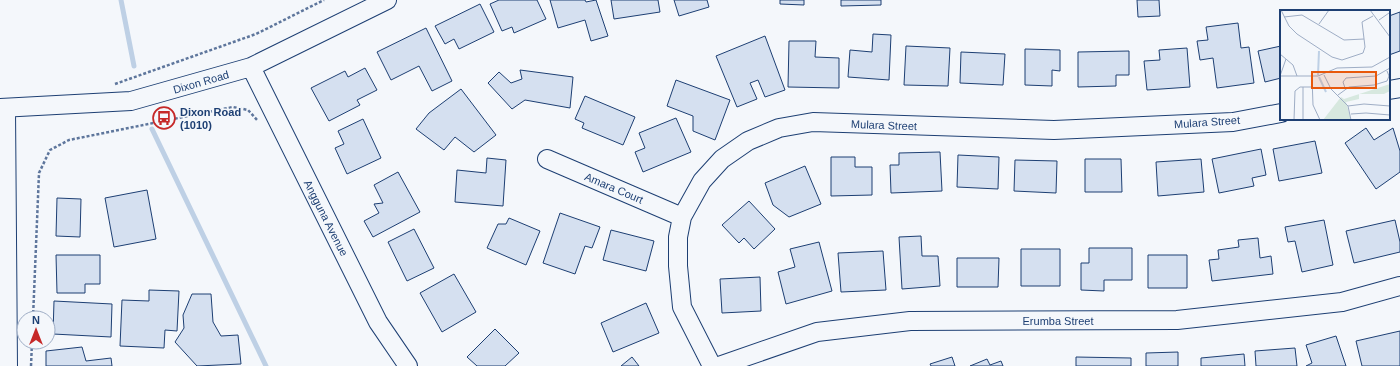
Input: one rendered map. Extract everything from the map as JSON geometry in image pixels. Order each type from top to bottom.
[{"type":"street","name":"Dixon Road","points":[[3,108],[130,101],[251,67],[386,0]]},
{"type":"street","name":"Angguna Avenue","points":[[251,67],[378,322],[408,366]]},
{"type":"street","points":[[1390,90],[1400,88]]},
{"type":"street","points":[[3,108],[4,338],[8,366]]},
{"type":"street","name":"Mulara Street","points":[[712,366],[682,307],[678,266],[678,237],[682,217],[702,181],[722,159],[748,141],[779,128],[812,122],[1054,130],[1233,122],[1280,112]]},
{"type":"street","name":"Amara Court","points":[[547,159],[682,217]]},
{"type":"street","name":"Erumba Street","points":[[719,366],[817,332],[910,321],[1177,320],[1342,302],[1400,286]]},
{"type":"path","points":[[114,84],[256,34],[324,0]]},
{"type":"path","points":[[33,310],[39,173],[50,150],[69,140],[233,108],[248,110],[260,123]]},
{"type":"path","points":[[31,366],[32,350]]},
{"type":"building","points":[[499,0],[537,0],[546,19],[514,33],[512,27],[502,31],[490,4]]},
{"type":"building","points":[[550,0],[585,0],[586,2],[596,0],[608,36],[591,41],[585,20],[558,28]]},
{"type":"building","points":[[611,0],[658,0],[660,12],[614,19]]},
{"type":"building","points":[[674,0],[707,0],[709,7],[679,16]]},
{"type":"building","points":[[780,0],[804,0],[804,5],[780,4]]},
{"type":"building","points":[[841,0],[881,0],[881,5],[841,6]]},
{"type":"building","points":[[1137,0],[1159,0],[1160,16],[1138,17]]},
{"type":"building","points":[[480,4],[494,32],[459,49],[454,39],[445,44],[435,26]]},
{"type":"building","points":[[1400,12],[1400,51],[1390,55],[1390,16]]},
{"type":"building","points":[[1238,23],[1241,48],[1249,47],[1254,83],[1217,88],[1213,58],[1200,60],[1197,41],[1208,40],[1206,27]]},
{"type":"building","points":[[426,28],[452,81],[432,91],[419,66],[391,80],[377,52]]},
{"type":"building","points":[[873,34],[891,35],[889,80],[848,77],[850,50],[872,52]]},
{"type":"building","points":[[765,36],[785,90],[765,97],[758,80],[750,83],[757,99],[737,107],[716,56]]},
{"type":"building","points":[[789,41],[816,41],[815,57],[839,58],[839,88],[788,87]]},
{"type":"building","points":[[906,46],[950,48],[948,86],[904,85]]},
{"type":"building","points":[[1280,46],[1280,78],[1265,82],[1258,51]]},
{"type":"building","points":[[1187,48],[1190,87],[1147,90],[1144,61],[1160,60],[1159,50]]},
{"type":"building","points":[[1025,49],[1060,50],[1060,71],[1052,70],[1052,86],[1025,85]]},
{"type":"building","points":[[1129,51],[1129,75],[1116,75],[1116,86],[1078,87],[1078,52]]},
{"type":"building","points":[[961,52],[1005,54],[1003,85],[960,83]]},
{"type":"building","points":[[365,68],[377,90],[357,100],[360,105],[329,121],[311,88],[345,71],[348,77]]},
{"type":"building","points":[[520,70],[573,77],[570,108],[525,100],[512,109],[488,83],[499,72],[511,83],[522,79]]},
{"type":"building","points":[[676,80],[730,100],[715,140],[693,131],[693,116],[667,106]]},
{"type":"building","points":[[461,89],[496,135],[474,152],[455,137],[444,150],[416,129],[429,113]]},
{"type":"building","points":[[585,96],[635,117],[623,145],[582,128],[584,123],[575,119]]},
{"type":"building","points":[[676,118],[691,152],[643,172],[635,152],[645,148],[639,133]]},
{"type":"building","points":[[363,119],[381,158],[347,174],[335,148],[344,144],[338,131]]},
{"type":"building","points":[[1366,128],[1374,140],[1393,128],[1400,151],[1400,172],[1376,189],[1345,143]]},
{"type":"building","points":[[1315,141],[1322,173],[1279,181],[1273,149]]},
{"type":"building","points":[[1261,149],[1266,175],[1252,178],[1254,186],[1219,193],[1212,159]]},
{"type":"building","points":[[940,152],[942,191],[891,193],[890,165],[899,165],[899,153]]},
{"type":"building","points":[[958,155],[999,157],[998,189],[957,187]]},
{"type":"building","points":[[831,157],[855,157],[855,167],[872,167],[872,195],[831,196]]},
{"type":"building","points":[[487,158],[506,160],[503,206],[455,202],[457,170],[486,173]]},
{"type":"building","points":[[1085,159],[1121,159],[1122,192],[1085,192]]},
{"type":"building","points":[[1201,159],[1204,192],[1158,196],[1156,162]]},
{"type":"building","points":[[1015,160],[1057,161],[1056,193],[1014,191]]},
{"type":"building","points":[[805,166],[821,204],[789,217],[773,205],[765,183]]},
{"type":"building","points":[[398,172],[420,212],[373,237],[364,221],[379,213],[374,204],[383,203],[374,185]]},
{"type":"building","points":[[147,190],[156,239],[114,247],[105,198]]},
{"type":"building","points":[[57,198],[81,199],[80,237],[56,236]]},
{"type":"building","points":[[749,201],[775,229],[754,249],[744,238],[739,243],[722,225]]},
{"type":"building","points":[[560,213],[600,227],[592,248],[585,246],[575,274],[543,263]]},
{"type":"building","points":[[509,218],[540,231],[526,265],[487,248],[498,224],[506,224]]},
{"type":"building","points":[[1324,220],[1333,265],[1302,272],[1295,241],[1288,242],[1285,227]]},
{"type":"building","points":[[1395,220],[1400,242],[1400,252],[1354,263],[1346,231]]},
{"type":"building","points":[[414,229],[434,268],[407,281],[388,242]]},
{"type":"building","points":[[611,230],[654,241],[646,271],[603,260]]},
{"type":"building","points":[[921,236],[922,256],[938,256],[940,286],[902,289],[899,237]]},
{"type":"building","points":[[1258,238],[1260,258],[1271,256],[1273,274],[1212,281],[1209,260],[1219,259],[1218,250],[1239,247],[1238,240]]},
{"type":"building","points":[[819,242],[832,291],[786,304],[778,272],[795,267],[790,249]]},
{"type":"building","points":[[1089,248],[1132,248],[1132,280],[1104,280],[1104,291],[1081,290],[1081,263],[1089,263]]},
{"type":"building","points":[[1021,249],[1060,249],[1060,286],[1021,286]]},
{"type":"building","points":[[883,251],[886,290],[841,292],[838,253]]},
{"type":"building","points":[[56,255],[100,255],[100,284],[85,284],[85,293],[57,293]]},
{"type":"building","points":[[1148,255],[1187,255],[1187,288],[1148,288]]},
{"type":"building","points":[[957,258],[999,258],[998,287],[957,287]]},
{"type":"building","points":[[454,274],[476,312],[442,332],[420,293]]},
{"type":"building","points":[[760,277],[761,311],[722,313],[720,279]]},
{"type":"building","points":[[149,290],[179,291],[177,331],[165,330],[164,348],[120,346],[122,300],[149,301]]},
{"type":"building","points":[[192,294],[211,294],[213,322],[221,336],[238,335],[241,364],[197,366],[175,342],[184,328],[183,315]]},
{"type":"building","points":[[54,301],[112,304],[111,337],[56,334],[56,310],[54,310]]},
{"type":"building","points":[[646,303],[659,333],[613,352],[601,323]]},
{"type":"building","points":[[495,329],[519,353],[505,366],[477,366],[467,357]]},
{"type":"building","points":[[1400,331],[1400,366],[1362,366],[1356,341]]},
{"type":"building","points":[[1336,336],[1346,366],[1306,366],[1312,363],[1306,345]]},
{"type":"building","points":[[82,347],[86,361],[111,358],[112,366],[46,366],[46,351]]},
{"type":"building","points":[[1295,348],[1297,366],[1256,366],[1255,351]]},
{"type":"building","points":[[1178,352],[1178,366],[1146,366],[1146,353]]},
{"type":"building","points":[[1244,354],[1245,366],[1201,366],[1201,358]]},
{"type":"building","points":[[632,357],[639,366],[621,366]]},
{"type":"building","points":[[952,357],[955,366],[931,366],[930,364]]},
{"type":"building","points":[[1076,357],[1131,358],[1131,366],[1076,366]]},
{"type":"building","points":[[987,359],[990,365],[1001,361],[1003,366],[970,366]]},
{"type":"waterway","points":[[121,0],[134,66]]},
{"type":"waterway","points":[[152,129],[266,366]]},
{"type":"place","name":"Dixon Road (1010)","points":[[164,118]]}]
